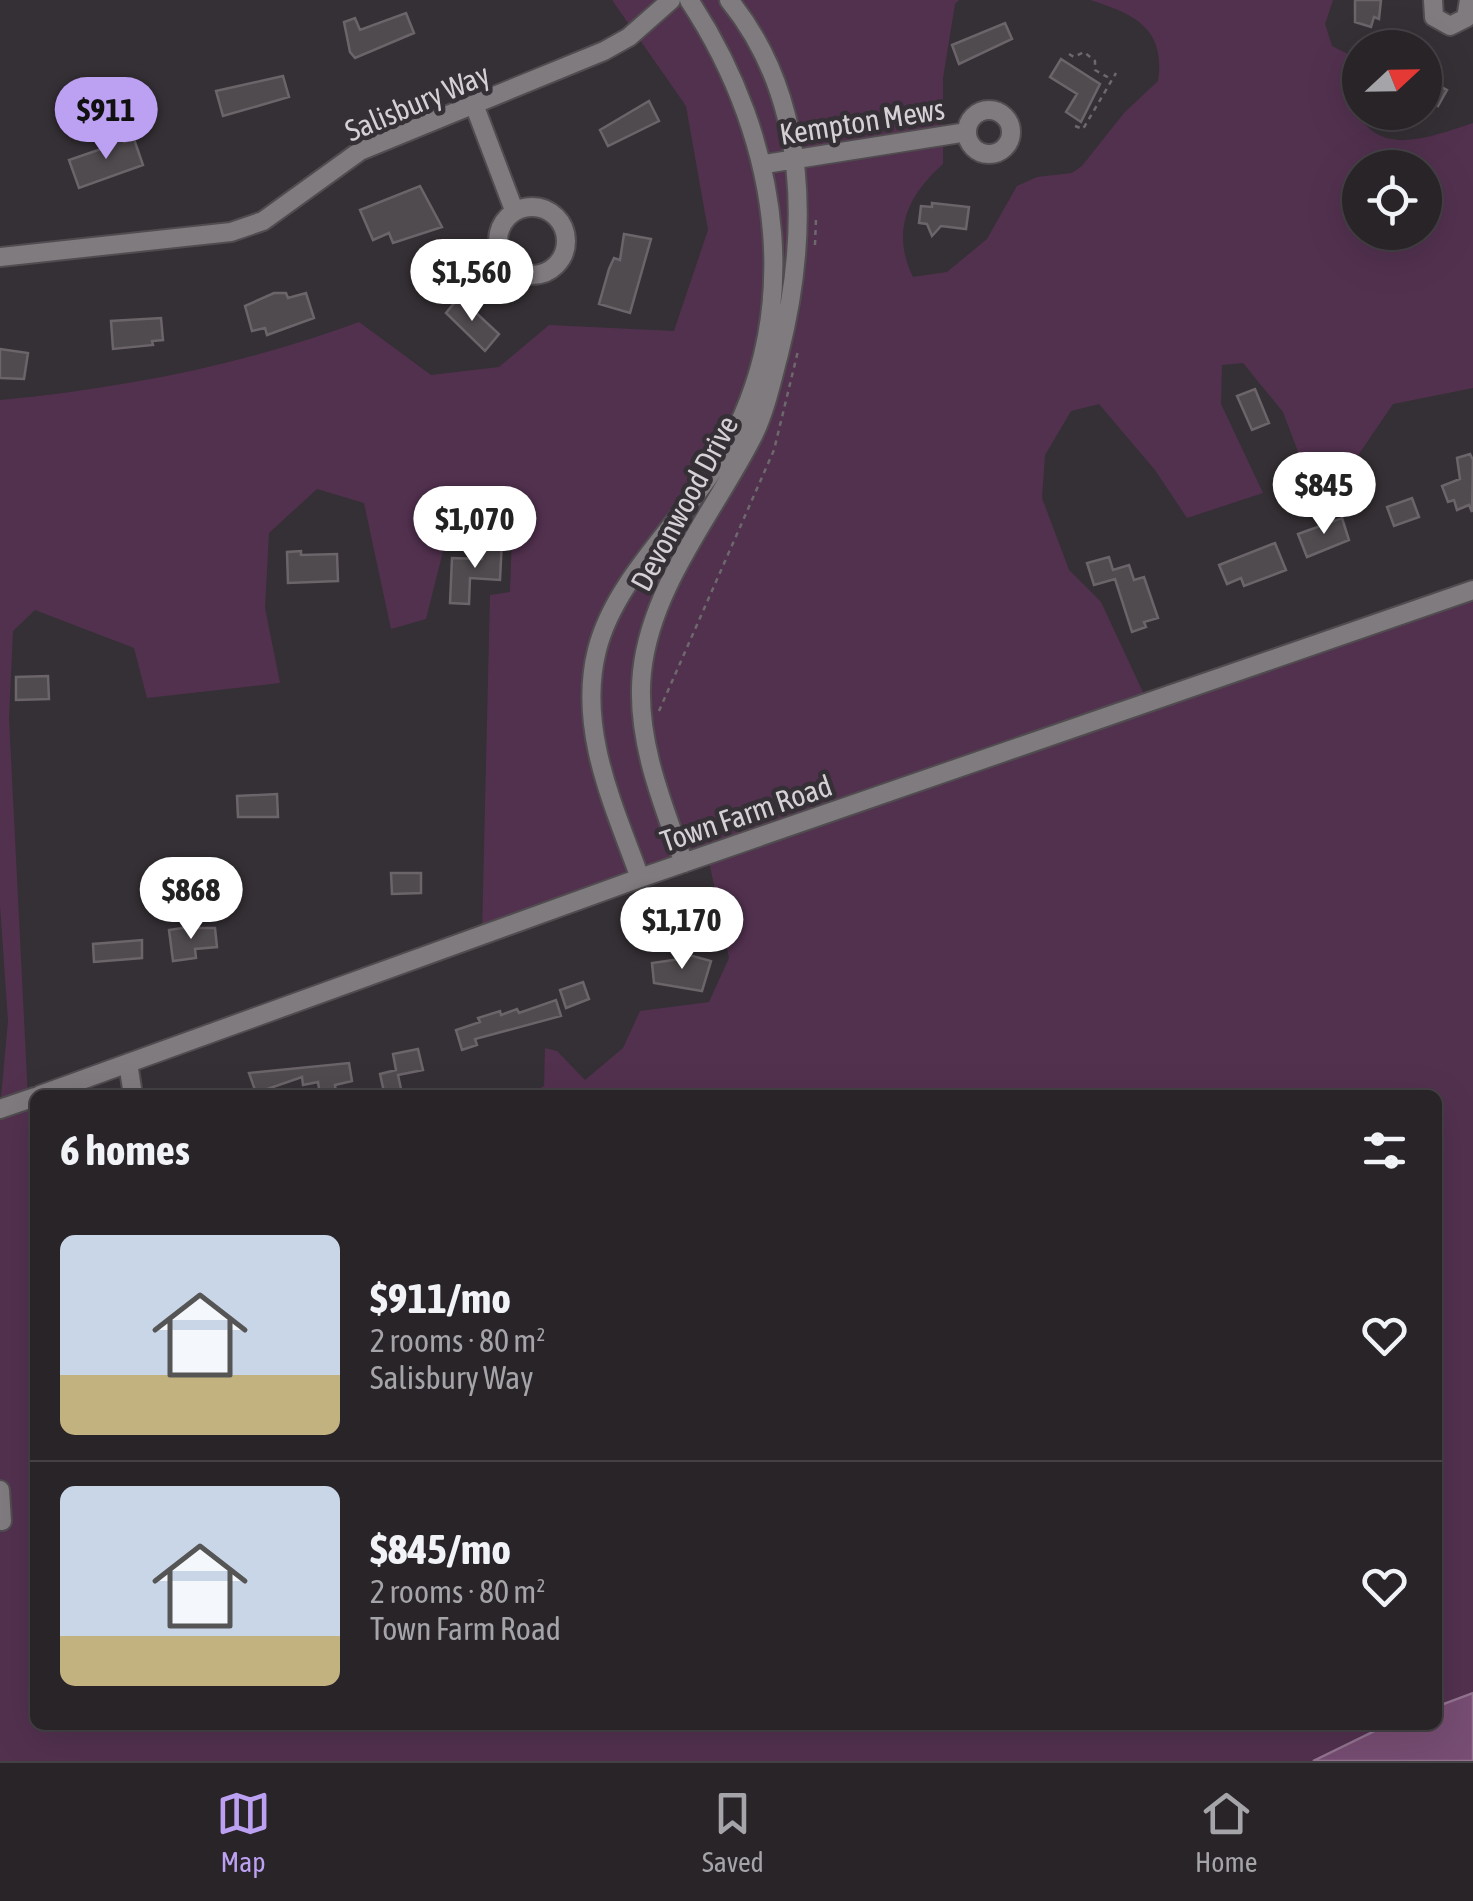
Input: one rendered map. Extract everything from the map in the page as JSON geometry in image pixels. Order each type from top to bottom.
[{"type":"street","name":"Salisbury Way","points":[[0,258],[231,232],[263,221],[360,151],[604,51],[629,37],[672,0]]},
{"type":"street","name":"Devonwood Drive","points":[[640,878],[596,751],[592,715],[597,650],[614,608],[716,466],[754,380],[767,330],[772,275],[765,164],[735,78],[689,0]]},
{"type":"street","name":"Devonwood Drive","points":[[684,863],[661,800],[643,730],[642,673],[652,624],[666,591],[756,430],[771,382],[800,236],[795,160],[783,104],[768,68],[729,0]]},
{"type":"street","points":[[1432,0],[1434,16],[1450,26],[1466,18],[1468,0]]},
{"type":"street","points":[[475,107],[514,210]]},
{"type":"street","name":"Kempton Mews","points":[[765,164],[967,132]]},
{"type":"street","name":"Town Farm Road","points":[[54,1090],[640,878],[1473,590]]},
{"type":"street","points":[[128,1063],[132,1090]]},
{"type":"street","name":"Town Farm Road","points":[[0,1109],[30,1099]]},
{"type":"street","points":[[0,1490],[2,1521]]},
{"type":"path","points":[[1069,54],[1074,58],[1084,52],[1094,60],[1095,70],[1112,80]]},
{"type":"path","points":[[1076,126],[1082,129],[1116,73]]},
{"type":"shaded area","points":[[612,0],[959,0],[955,4],[943,78],[943,164],[912,202],[903,230],[906,261],[913,277],[947,272],[987,239],[1017,186],[1037,177],[1072,173],[1082,166],[1124,113],[1158,81],[1157,48],[1144,26],[1120,11],[1090,0],[1333,0],[1325,24],[1332,46],[1342,51],[1342,130],[1372,130],[1391,139],[1407,140],[1473,123],[1473,388],[1393,404],[1333,492],[1308,478],[1283,412],[1243,363],[1222,365],[1221,404],[1263,493],[1187,518],[1155,470],[1099,404],[1071,411],[1045,455],[1042,498],[1069,570],[1101,602],[1148,703],[1473,590],[1473,1693],[1442,1705],[1442,1090],[537,1090],[544,1086],[545,1048],[557,1051],[585,1080],[623,1048],[640,1011],[709,1002],[729,958],[708,856],[482,935],[490,595],[510,592],[512,533],[472,525],[454,549],[443,551],[426,619],[391,629],[364,503],[317,489],[269,533],[265,608],[280,683],[147,698],[134,648],[35,610],[13,631],[9,718],[28,1099],[0,1109],[8,1021],[0,905],[0,400],[182,373],[271,351],[359,322],[431,375],[499,367],[549,325],[674,331],[708,230],[686,106]]},
{"type":"shaded area","points":[[30,1109],[30,1730],[1377,1730],[1313,1761],[0,1761],[0,1119]]},
{"type":"shaded area","points":[[1473,1693],[1473,1761],[1313,1761],[1377,1730],[1442,1730],[1442,1705]]},
{"type":"building","points":[[1355,0],[1381,0],[1379,19],[1374,17],[1371,27],[1355,22]]},
{"type":"building","points":[[406,13],[414,33],[355,58],[350,52],[344,22],[355,18],[360,30]]},
{"type":"building","points":[[1005,23],[1012,39],[959,64],[952,45]]},
{"type":"building","points":[[1061,59],[1100,84],[1081,122],[1066,112],[1077,94],[1050,77]]},
{"type":"building","points":[[283,76],[289,97],[223,116],[216,91]]},
{"type":"building","points":[[649,101],[659,121],[608,146],[600,130]]},
{"type":"building","points":[[122,136],[124,142],[134,139],[143,165],[79,188],[69,160],[107,147],[105,142]]},
{"type":"building","points":[[420,186],[442,227],[393,243],[389,233],[373,240],[360,210]]},
{"type":"building","points":[[932,203],[969,207],[966,229],[941,226],[932,236],[927,224],[919,223],[921,206],[932,207]]},
{"type":"building","points":[[624,234],[651,239],[630,313],[599,304],[614,258],[620,260]]},
{"type":"building","points":[[274,293],[286,293],[288,298],[306,293],[314,318],[267,335],[265,328],[252,331],[245,306]]},
{"type":"building","points":[[459,297],[499,334],[485,351],[446,313]]},
{"type":"building","points":[[161,318],[163,340],[152,341],[153,345],[113,349],[111,321]]},
{"type":"building","points":[[0,349],[28,353],[24,379],[0,378]]},
{"type":"building","points":[[1255,389],[1269,423],[1252,430],[1237,396]]},
{"type":"building","points":[[1470,454],[1472,512],[1469,505],[1457,510],[1454,500],[1448,502],[1442,486],[1460,479],[1457,458]]},
{"type":"building","points":[[1412,498],[1419,517],[1394,526],[1387,507]]},
{"type":"building","points":[[1342,518],[1349,540],[1307,557],[1298,534]]},
{"type":"building","points":[[483,540],[502,540],[500,580],[470,578],[469,604],[450,603],[452,558],[482,559]]},
{"type":"building","points":[[1275,543],[1286,570],[1244,586],[1241,578],[1227,584],[1219,565]]},
{"type":"building","points":[[301,551],[301,555],[337,554],[338,581],[288,583],[287,552]]},
{"type":"building","points":[[1109,557],[1113,570],[1129,565],[1134,580],[1144,577],[1158,618],[1144,622],[1146,627],[1132,632],[1115,579],[1094,585],[1087,563]]},
{"type":"building","points":[[48,676],[49,699],[16,700],[16,677]]},
{"type":"building","points":[[277,794],[278,817],[238,817],[237,796]]},
{"type":"building","points":[[391,873],[421,873],[421,893],[392,894]]},
{"type":"building","points":[[215,928],[217,947],[195,949],[196,958],[173,961],[169,930]]},
{"type":"building","points":[[142,940],[142,958],[94,962],[93,944]]},
{"type":"building","points":[[682,953],[711,961],[702,991],[654,983],[652,963],[680,959]]},
{"type":"building","points":[[583,982],[589,999],[566,1008],[560,990]]},
{"type":"building","points":[[556,1000],[561,1016],[475,1039],[477,1045],[462,1050],[456,1030],[480,1022],[478,1018],[500,1011],[501,1015],[517,1009],[519,1013]]},
{"type":"building","points":[[418,1049],[423,1070],[398,1075],[401,1089],[384,1090],[380,1074],[396,1070],[393,1054]]},
{"type":"building","points":[[349,1063],[352,1081],[335,1085],[336,1090],[319,1090],[318,1082],[303,1085],[302,1077],[255,1090],[249,1073]]}]
